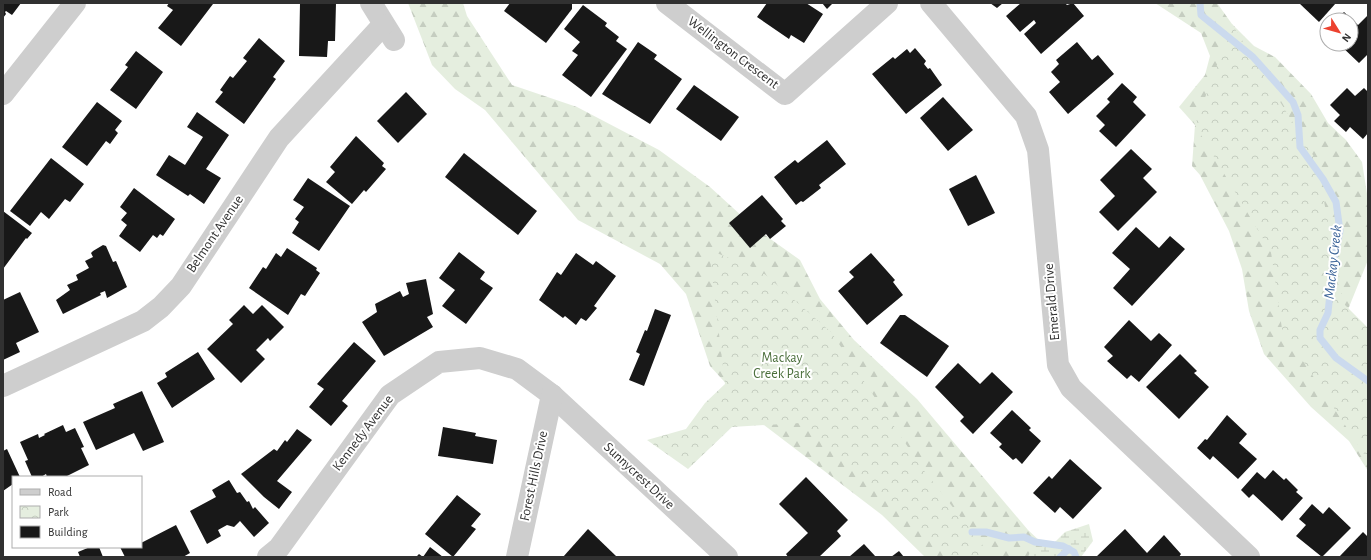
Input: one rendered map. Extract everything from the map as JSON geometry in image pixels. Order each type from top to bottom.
[{"type":"street","points":[[3,94],[75,3]]},
{"type":"street","name":"Belmont Avenue","points":[[3,386],[143,322],[161,307],[181,286],[279,138],[388,33],[371,3]]},
{"type":"street","name":"Wellington Crescent","points":[[667,3],[785,94],[887,3]]},
{"type":"street","name":"Emerald Drive","points":[[931,3],[1026,116],[1038,150],[1058,365],[1071,388],[1250,557]]},
{"type":"street","name":"Kennedy Avenue","points":[[268,557],[278,548],[390,395],[439,362],[480,358],[517,368],[552,395]]},
{"type":"street","name":"Forest Hills Drive","points":[[517,557],[552,395]]},
{"type":"street","name":"Sunnycrest Drive","points":[[552,395],[727,557]]},
{"type":"green space","points":[[408,3],[463,3],[467,16],[512,85],[577,107],[659,150],[710,187],[755,228],[800,260],[820,299],[854,340],[917,399],[1028,530],[1057,557],[925,557],[882,515],[764,425],[710,366],[686,294],[660,264],[578,220],[485,110],[455,89],[432,65]]},
{"type":"green space","points":[[1155,3],[1217,3],[1232,24],[1254,46],[1275,57],[1311,94],[1328,123],[1346,140],[1362,162],[1368,200],[1368,260],[1343,322],[1368,354],[1368,471],[1349,441],[1311,407],[1264,354],[1249,311],[1242,269],[1229,231],[1200,175],[1192,166],[1195,125],[1179,107],[1205,75],[1210,56],[1201,33]]},
{"type":"green space","points":[[1232,24],[1316,160],[1344,304],[1368,328],[1368,460],[1282,329],[1271,252],[1195,125]]},
{"type":"green space","name":"Mackay Creek Park","points":[[709,250],[760,270],[831,332],[922,468],[992,557],[952,557],[800,423],[732,427],[688,469],[647,440],[686,429],[705,403],[725,384]]},
{"type":"green space","points":[[1089,524],[1093,541],[1081,557],[1028,557],[1030,552],[1052,545],[1065,532]]},
{"type":"building","points":[[3,3],[21,3],[12,15],[6,11],[3,18]]},
{"type":"building","points":[[169,3],[213,4],[181,46],[158,28],[173,10],[167,6]]},
{"type":"building","points":[[300,3],[336,3],[335,41],[328,41],[327,57],[299,56]]},
{"type":"building","points":[[510,3],[572,3],[572,9],[546,43],[504,11]]},
{"type":"building","points":[[767,3],[806,3],[823,14],[804,43],[791,35],[789,39],[757,17]]},
{"type":"building","points":[[822,3],[833,3],[827,9]]},
{"type":"building","points":[[990,3],[1003,3],[997,8]]},
{"type":"building","points":[[1021,3],[1065,3],[1067,5],[1073,3],[1084,16],[1041,54],[1024,34],[1036,23],[1034,20],[1020,32],[1006,16]]},
{"type":"building","points":[[1299,3],[1336,3],[1328,12],[1319,12],[1319,22]]},
{"type":"building","points":[[583,5],[607,23],[605,26],[619,37],[616,41],[627,49],[591,97],[562,75],[578,55],[572,51],[580,42],[564,29]]},
{"type":"building","points":[[1368,15],[1368,54],[1359,63],[1347,52],[1359,52],[1359,24]]},
{"type":"building","points":[[259,38],[285,61],[273,77],[276,79],[244,124],[215,102],[223,92],[220,90],[230,76],[233,78],[247,61],[243,58]]},
{"type":"building","points":[[638,42],[657,55],[654,59],[682,79],[650,124],[602,94]]},
{"type":"building","points":[[1077,42],[1092,60],[1098,55],[1114,74],[1068,114],[1049,92],[1060,82],[1051,72],[1059,64],[1056,60]]},
{"type":"building","points":[[915,48],[926,61],[924,64],[928,69],[930,68],[942,85],[906,114],[872,74],[893,57],[895,59],[907,49],[910,53]]},
{"type":"building","points":[[136,51],[163,72],[136,109],[110,90],[128,67],[125,65]]},
{"type":"building","points":[[1122,83],[1137,97],[1133,102],[1146,115],[1116,147],[1099,131],[1105,125],[1096,116],[1110,102],[1107,99]]},
{"type":"building","points":[[694,85],[739,117],[721,141],[676,109]]},
{"type":"building","points":[[1347,88],[1355,96],[1364,88],[1368,92],[1368,133],[1363,139],[1350,127],[1346,132],[1334,121],[1340,115],[1330,105]]},
{"type":"building","points":[[406,92],[427,114],[398,143],[377,121]]},
{"type":"building","points":[[943,97],[973,130],[948,151],[920,118]]},
{"type":"building","points":[[97,102],[122,121],[115,130],[118,133],[110,144],[106,141],[87,166],[62,147]]},
{"type":"building","points":[[197,112],[229,135],[206,169],[221,178],[204,204],[190,194],[188,196],[156,175],[169,155],[185,165],[203,137],[187,127]]},
{"type":"building","points":[[356,136],[384,163],[382,166],[386,169],[366,192],[364,190],[352,204],[326,182],[335,172],[330,167]]},
{"type":"building","points":[[827,140],[846,164],[819,185],[821,188],[803,202],[801,201],[796,205],[774,177],[795,160],[798,163]]},
{"type":"building","points":[[1131,149],[1152,169],[1143,178],[1157,192],[1118,231],[1099,212],[1115,196],[1100,180]]},
{"type":"building","points":[[464,153],[537,211],[518,235],[445,177]]},
{"type":"building","points":[[51,158],[84,184],[70,202],[65,199],[49,219],[41,212],[30,226],[10,211]]},
{"type":"building","points":[[976,175],[995,213],[968,226],[949,189]]},
{"type":"building","points":[[308,178],[350,206],[319,251],[292,233],[299,222],[295,219],[304,207],[293,200]]},
{"type":"building","points":[[134,188],[175,219],[163,236],[160,234],[157,238],[153,235],[140,252],[119,236],[127,225],[121,220],[127,213],[120,207]]},
{"type":"building","points":[[762,195],[783,219],[781,221],[786,226],[770,239],[766,234],[750,248],[729,223]]},
{"type":"building","points":[[3,211],[32,233],[27,239],[26,238],[3,269]]},
{"type":"building","points":[[1136,227],[1159,248],[1170,236],[1185,249],[1132,306],[1113,288],[1130,269],[1112,253]]},
{"type":"building","points":[[103,245],[106,246],[113,262],[116,261],[127,287],[107,298],[105,291],[100,293],[101,295],[63,314],[56,300],[70,290],[67,285],[78,280],[76,275],[89,268],[85,261],[93,257],[91,253]]},
{"type":"building","points":[[287,248],[317,268],[316,270],[320,273],[305,296],[301,294],[288,315],[249,288],[263,267],[266,269],[276,253],[281,257]]},
{"type":"building","points":[[459,252],[485,272],[480,279],[493,288],[466,324],[442,306],[455,290],[439,278]]},
{"type":"building","points":[[576,253],[593,265],[596,261],[616,276],[594,306],[597,308],[586,321],[581,318],[576,325],[565,316],[563,318],[539,300],[557,272],[561,275]]},
{"type":"building","points":[[871,253],[895,280],[893,282],[903,295],[867,325],[838,291],[854,277],[849,272]]},
{"type":"building","points":[[426,279],[433,314],[427,317],[433,327],[384,356],[362,322],[377,312],[375,304],[400,291],[403,297],[409,294],[406,283]]},
{"type":"building","points":[[20,292],[39,332],[16,343],[20,352],[3,360],[3,300]]},
{"type":"building","points":[[244,305],[253,314],[262,305],[284,327],[270,341],[268,338],[256,350],[265,359],[241,383],[207,349],[233,324],[229,320]]},
{"type":"building","points":[[655,309],[671,315],[644,386],[629,380],[640,354],[636,352],[645,330],[647,331]]},
{"type":"building","points":[[900,315],[905,315],[949,346],[927,377],[880,343]]},
{"type":"building","points":[[1129,320],[1151,341],[1159,333],[1172,345],[1139,382],[1131,375],[1127,379],[1107,361],[1113,356],[1104,347]]},
{"type":"building","points":[[354,342],[376,361],[342,401],[348,406],[331,426],[309,407],[324,389],[317,384]]},
{"type":"building","points":[[198,352],[215,379],[172,408],[157,383],[167,377],[165,373]]},
{"type":"building","points":[[1180,354],[1197,371],[1194,373],[1209,387],[1179,419],[1146,387]]},
{"type":"building","points":[[958,363],[980,384],[992,372],[1013,392],[973,434],[960,421],[964,417],[935,387]]},
{"type":"building","points":[[142,391],[164,442],[143,451],[134,433],[96,450],[83,422],[115,408],[113,404]]},
{"type":"building","points":[[1012,410],[1031,428],[1029,430],[1041,441],[1022,464],[1016,458],[1013,460],[999,447],[1002,444],[990,433]]},
{"type":"building","points":[[1227,415],[1247,434],[1239,443],[1257,459],[1238,479],[1213,456],[1210,460],[1197,448],[1205,439],[1207,440]]},
{"type":"building","points":[[63,425],[66,432],[75,428],[84,447],[81,448],[89,465],[67,476],[47,476],[46,474],[43,476],[32,476],[25,461],[28,460],[20,442],[38,434],[39,438],[45,435],[44,434]]},
{"type":"building","points":[[443,427],[476,433],[475,436],[497,440],[493,464],[438,456]]},
{"type":"building","points":[[297,429],[312,440],[277,481],[292,492],[279,509],[264,497],[241,474],[274,449],[277,451],[285,440],[287,442]]},
{"type":"building","points":[[7,449],[20,476],[12,476],[12,485],[3,491],[3,451]]},
{"type":"building","points":[[1070,459],[1102,488],[1073,519],[1060,507],[1055,513],[1033,493],[1049,476],[1052,479]]},
{"type":"building","points":[[1273,470],[1284,480],[1286,478],[1298,490],[1296,492],[1303,498],[1282,521],[1253,494],[1249,498],[1241,490],[1257,472],[1265,479]]},
{"type":"building","points":[[806,477],[848,520],[837,531],[841,536],[819,557],[788,557],[786,554],[808,533],[779,504]]},
{"type":"building","points":[[229,480],[237,493],[240,492],[247,502],[249,501],[253,509],[255,507],[269,523],[254,537],[240,521],[234,527],[227,525],[218,530],[221,536],[207,544],[190,511],[216,497],[212,490]]},
{"type":"building","points":[[457,495],[481,514],[471,526],[476,529],[453,557],[425,534]]},
{"type":"building","points":[[1312,504],[1323,514],[1329,507],[1351,528],[1322,557],[1296,536],[1306,525],[1299,519]]},
{"type":"building","points":[[176,525],[190,553],[183,557],[125,557],[120,548],[142,548],[142,542]]},
{"type":"building","points":[[588,529],[616,556],[615,557],[563,557]]},
{"type":"building","points":[[1125,529],[1147,553],[1164,535],[1181,554],[1179,557],[1096,557]]},
{"type":"building","points":[[1363,532],[1368,537],[1368,557],[1339,557]]},
{"type":"building","points":[[864,544],[876,557],[849,557]]},
{"type":"building","points":[[430,547],[443,557],[423,557]]},
{"type":"building","points":[[88,548],[99,548],[103,557],[80,557],[78,552]]},
{"type":"building","points":[[899,551],[904,557],[891,557]]},
{"type":"building","points":[[419,554],[423,557],[416,557]]},
{"type":"waterway","name":"Mackay Creek","points":[[1200,3],[1201,15],[1253,57],[1293,102],[1298,115],[1300,147],[1323,179],[1336,202],[1340,231],[1333,263],[1328,313],[1320,330],[1320,338],[1336,358],[1368,381]]},
{"type":"waterway","points":[[972,532],[986,532],[1009,538],[1024,537],[1035,542],[1063,546],[1074,552],[1076,557]]},
{"type":"waterway","points":[[1060,557],[1069,549]]}]
